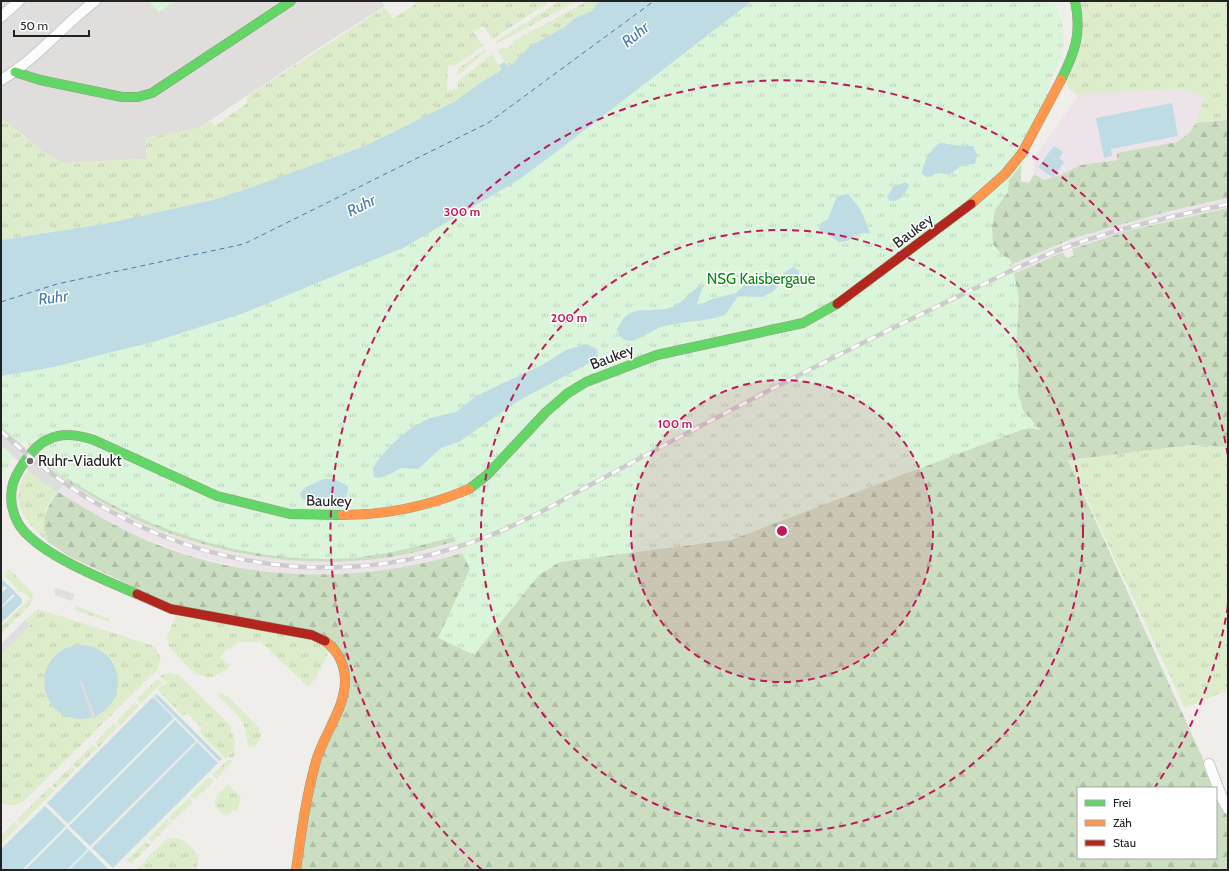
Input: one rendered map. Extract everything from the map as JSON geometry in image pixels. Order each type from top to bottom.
[{"type":"street","points":[[1,17],[19,1]]},
{"type":"street","points":[[1,80],[15,72],[95,1]]},
{"type":"street","points":[[15,72],[40,80],[114,95],[138,97],[152,93],[291,1]]},
{"type":"street","name":"Baukey","points":[[296,870],[301,831],[316,761],[343,694],[345,678],[342,661],[337,652],[331,644],[312,635],[171,609],[101,578],[58,556],[31,538],[18,523],[11,504],[12,486],[20,470],[34,449],[46,440],[62,436],[78,435],[94,440],[217,496],[290,514],[364,516],[409,508],[447,498],[469,489],[487,475],[546,412],[568,393],[586,382],[657,355],[803,323],[831,308],[969,206],[1005,174],[1022,153],[1072,60],[1077,44],[1079,18],[1075,1]]},
{"type":"street","points":[[1209,764],[1222,798],[1228,809]]},
{"type":"shaded area","points":[[1,1],[381,1],[385,6],[317,49],[199,128],[145,138],[147,159],[63,163],[43,152],[1,117],[1,88],[5,82],[1,71]]},
{"type":"shaded area","points":[[1180,89],[1205,95],[1196,123],[1190,132],[1177,142],[1117,153],[1117,160],[1081,165],[1058,176],[1044,180],[1034,174],[1034,159],[1079,94]]},
{"type":"shaded area","points":[[1228,198],[1228,208],[1127,231],[1072,249],[1068,242],[1074,238],[1166,212]]},
{"type":"shaded area","points":[[1061,244],[1064,252],[482,547],[450,558],[401,568],[336,575],[293,575],[248,569],[189,555],[136,535],[100,518],[58,492],[66,481],[108,506],[127,515],[128,513],[221,549],[255,556],[306,561],[349,562],[409,554],[434,548],[461,540],[876,331],[1017,262]]},
{"type":"shaded area","points":[[56,588],[75,594],[72,601],[54,595]]},
{"type":"shaded area","points":[[25,620],[30,625],[1,655],[1,644]]},
{"type":"green space","points":[[149,1],[176,1],[159,12]]},
{"type":"green space","points":[[420,1],[551,1],[492,39],[483,26],[474,32],[483,46],[455,65],[448,66],[447,91],[457,89],[458,81],[492,54],[502,70],[480,83],[454,102],[365,146],[293,173],[213,200],[104,224],[1,240],[1,117],[43,152],[63,163],[147,159],[145,138],[199,128],[211,121],[214,126],[246,104],[248,96],[385,7],[393,19]]},
{"type":"green space","points":[[560,1],[577,1],[496,44],[495,42]]},
{"type":"green space","points":[[587,1],[599,1],[592,11],[575,18],[565,27],[530,46],[518,60],[509,67],[497,50],[503,47],[505,49],[513,45],[512,42]]},
{"type":"green space","name":"NSG Kaisbergaue","points":[[730,1],[1037,1],[1057,4],[1062,24],[1064,43],[1061,57],[1051,79],[1038,134],[1030,154],[1009,180],[1008,192],[995,210],[992,227],[993,244],[1001,254],[1011,260],[1019,298],[1016,349],[1019,364],[1018,393],[1023,410],[1040,430],[1030,428],[1021,430],[731,540],[560,562],[539,575],[474,655],[438,638],[470,569],[454,537],[391,552],[353,558],[315,559],[276,556],[237,549],[199,540],[126,512],[92,494],[60,473],[24,441],[11,460],[1,483],[1,345]]},
{"type":"green space","points":[[1080,1],[1228,1],[1228,120],[1196,123],[1204,96],[1180,89],[1079,94],[1078,96],[1069,89],[1065,80]]},
{"type":"green space","points":[[485,49],[487,51],[458,75],[458,69]]},
{"type":"green space","points":[[1228,120],[1228,198],[1166,212],[1074,238],[1017,262],[876,331],[482,533],[416,552],[376,559],[344,562],[313,562],[281,559],[250,555],[189,540],[130,517],[130,515],[108,506],[66,481],[85,453],[1021,161],[1021,181],[1029,183],[1034,174],[1044,180],[1058,176],[1081,165],[1117,160],[1117,153],[1177,142],[1190,132],[1196,123]]},
{"type":"green space","points":[[1228,208],[1228,447],[1191,445],[1068,460],[1216,787],[1077,787],[1077,859],[1217,859],[1217,790],[1228,816],[1228,870],[299,870],[318,761],[345,695],[332,642],[170,604],[68,556],[47,541],[44,527],[45,515],[58,492],[105,520],[135,535],[177,552],[219,564],[263,571],[307,574],[351,573],[395,568],[439,559],[482,547],[1007,277],[1063,252],[1066,258],[1074,256],[1072,249],[1127,231]]},
{"type":"green space","points":[[1191,445],[1228,447],[1228,690],[1185,708],[1068,459]]},
{"type":"green space","points":[[85,453],[45,510],[47,541],[35,530],[21,510],[19,490],[23,479],[29,467],[39,454]]},
{"type":"green space","points":[[9,569],[31,591],[33,599],[29,606],[26,602],[30,598],[23,592],[21,593],[4,575]]},
{"type":"green space","points":[[25,603],[28,607],[1,634],[1,627]]},
{"type":"green space","points":[[76,606],[110,619],[109,622],[75,610]]},
{"type":"green space","points":[[38,609],[151,645],[156,649],[161,659],[157,670],[24,801],[16,805],[10,805],[1,802],[1,655],[30,625],[25,620]]},
{"type":"green space","points":[[176,616],[307,636],[330,649],[316,678],[308,687],[261,642],[238,642],[230,649],[228,648],[220,657],[230,665],[234,660],[227,670],[212,677],[200,676],[192,671],[168,646],[167,637]]},
{"type":"green space","points":[[168,673],[180,676],[229,724],[235,742],[234,757],[225,758],[199,732],[202,728],[187,713],[183,716],[158,690],[163,684],[165,686],[167,683],[160,676]]},
{"type":"green space","points":[[158,679],[162,683],[141,703],[137,699]]},
{"type":"green space","points":[[220,692],[228,697],[260,728],[259,731],[262,734],[256,746],[250,747],[247,741],[246,731],[241,720],[219,697]]},
{"type":"green space","points":[[135,702],[139,706],[120,726],[116,722]]},
{"type":"green space","points":[[114,723],[117,727],[99,747],[95,742]]},
{"type":"green space","points":[[92,745],[97,748],[77,768],[73,764]]},
{"type":"green space","points":[[228,760],[232,760],[231,763],[216,779],[212,775]]},
{"type":"green space","points":[[72,766],[75,770],[56,789],[52,785]]},
{"type":"green space","points":[[209,777],[214,781],[194,800],[190,796]]},
{"type":"green space","points":[[228,784],[241,797],[237,812],[234,810],[226,816],[216,807],[215,800]]},
{"type":"green space","points":[[50,787],[54,791],[21,824],[17,820]]},
{"type":"green space","points":[[189,798],[193,802],[173,821],[169,818],[171,815]]},
{"type":"green space","points":[[167,819],[171,823],[152,842],[148,839]]},
{"type":"green space","points":[[15,822],[19,826],[1,844],[1,836]]},
{"type":"green space","points":[[177,838],[185,842],[194,851],[199,859],[196,870],[136,870],[165,840]]},
{"type":"green space","points":[[146,841],[150,845],[131,864],[127,860]]},
{"type":"water","name":"Ruhr","points":[[599,1],[752,1],[518,180],[405,247],[241,314],[153,342],[54,367],[1,376],[1,240],[104,224],[213,200],[365,146],[454,102],[480,83],[502,70],[499,65],[504,62],[509,67],[530,46],[565,27],[575,18],[592,11]]},
{"type":"water","points":[[1172,103],[1178,136],[1111,149],[1112,156],[1104,158],[1096,118]]},
{"type":"water","points":[[940,143],[973,146],[977,155],[975,164],[962,165],[949,175],[939,173],[927,177],[922,174],[928,156]]},
{"type":"water","points":[[1054,146],[1063,152],[1059,158],[1064,162],[1053,178],[1038,167]]},
{"type":"water","points":[[906,182],[909,186],[904,195],[900,199],[890,201],[887,197],[893,187]]},
{"type":"water","points":[[848,194],[859,208],[870,233],[855,234],[848,241],[839,242],[819,229],[821,223],[828,219],[837,196]]},
{"type":"water","points":[[793,267],[799,271],[796,278],[780,284],[772,292],[762,297],[738,296],[725,315],[717,318],[666,325],[633,341],[623,338],[617,329],[622,320],[631,313],[642,310],[661,310],[672,307],[701,285],[703,286],[697,303],[698,306],[712,299],[736,293],[756,274],[770,273],[780,276]]},
{"type":"water","points":[[587,344],[597,349],[598,356],[595,360],[516,402],[459,442],[441,448],[418,469],[401,468],[386,476],[378,478],[374,476],[373,468],[380,457],[403,434],[416,425],[430,418],[456,412],[478,395],[544,364],[566,350]]},
{"type":"water","points":[[324,479],[334,479],[348,486],[347,494],[343,501],[339,503],[322,503],[304,500],[301,498],[300,493],[306,487]]},
{"type":"water","points":[[1,578],[22,599],[22,603],[1,623],[1,608],[15,596],[13,594],[1,607],[1,593],[7,588],[4,586],[1,591]]},
{"type":"water","points":[[74,645],[88,645],[102,651],[112,661],[118,675],[116,696],[112,703],[102,713],[88,719],[74,719],[60,713],[50,703],[44,689],[44,675],[50,661],[60,651]]},
{"type":"water","points":[[157,694],[222,759],[219,761],[154,696]]},
{"type":"water","points":[[153,697],[174,718],[68,824],[47,803]]},
{"type":"water","points":[[175,720],[196,741],[90,846],[69,826]]},
{"type":"water","points":[[197,742],[218,763],[113,868],[92,848]]},
{"type":"water","points":[[45,806],[66,826],[22,870],[1,870],[1,849]]},
{"type":"water","points":[[67,828],[88,849],[67,870],[25,870]]},
{"type":"water","points":[[89,850],[109,870],[69,870]]},
{"type":"pier","name":"Ruhr-Viadukt","points":[[1,426],[66,481],[58,492],[37,478],[1,445]]},
{"type":"pier","points":[[82,681],[96,718],[93,719],[80,682]]},
{"type":"ferry route","points":[[1,302],[57,284],[244,244],[488,123],[654,1]]},
{"type":"railway","points":[[1,431],[53,474],[108,510],[167,538],[228,556],[292,566],[356,566],[421,557],[486,537],[517,524],[816,366],[1016,268],[1072,245],[1110,233],[1149,222],[1228,204]]},
{"type":"traffic: fast","points":[[15,72],[40,80],[122,97],[138,97],[152,93],[291,1]]},
{"type":"traffic: fast","points":[[1061,80],[1076,42],[1078,23],[1075,1]]},
{"type":"traffic: fast","points":[[469,489],[487,475],[546,412],[568,393],[586,382],[657,355],[803,323],[837,304]]},
{"type":"traffic: fast","points":[[137,594],[90,573],[55,555],[39,545],[18,523],[14,515],[11,501],[12,488],[16,475],[25,461],[42,443],[53,437],[65,435],[82,437],[94,440],[217,496],[290,514],[342,515]]},
{"type":"traffic: slow","points":[[971,204],[1005,174],[1022,153],[1061,80]]},
{"type":"traffic: slow","points":[[342,515],[358,515],[391,511],[423,505],[469,489]]},
{"type":"traffic: slow","points":[[296,870],[312,775],[324,740],[342,700],[344,689],[345,678],[341,662],[333,648],[325,641]]},
{"type":"traffic: jam","points":[[837,304],[971,204]]},
{"type":"traffic: jam","points":[[137,594],[171,609],[312,635],[325,641]]},
{"type":"place","name":"Ruhr-Viadukt","points":[[30,461]]}]
